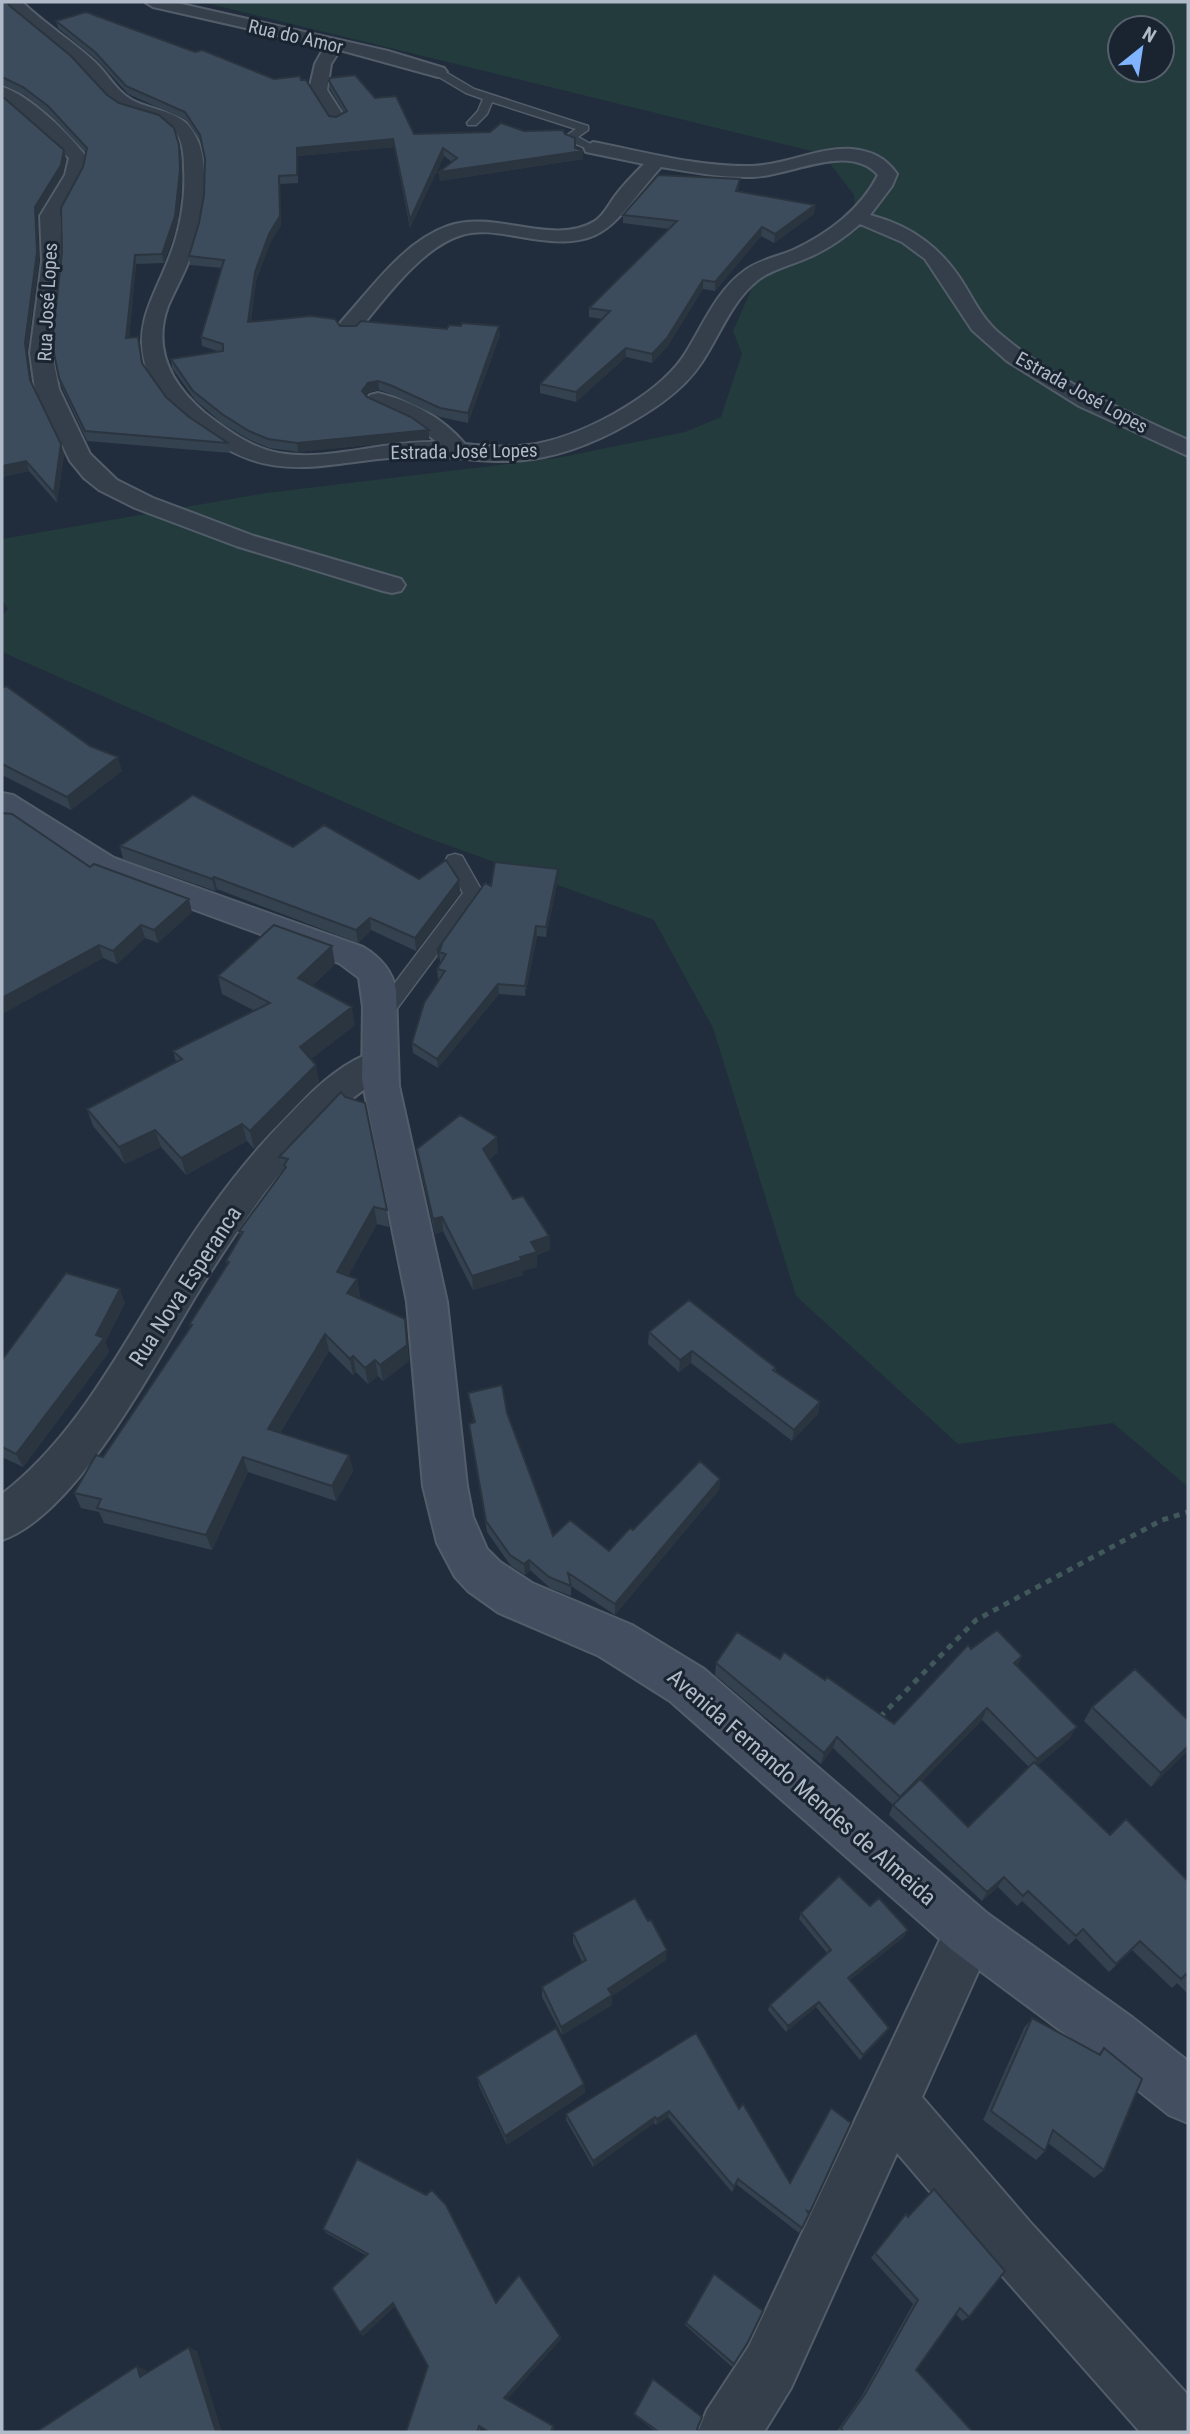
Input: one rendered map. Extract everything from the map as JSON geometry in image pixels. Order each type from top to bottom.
[{"type":"street","name":"Estrada José Lopes","points":[[13,2],[36,25],[92,69],[114,96],[127,105],[177,123],[183,128],[192,147],[196,180],[187,236],[180,260],[161,297],[150,329],[155,360],[172,394],[234,448],[254,456],[278,462],[325,461],[413,449],[506,454],[544,450],[579,440],[668,386],[689,368],[711,323],[730,295],[747,278],[810,250],[855,217],[900,232],[929,251],[949,277],[975,321],[1006,349],[1098,405],[1188,449]]},
{"type":"street","name":"Rua do Amor","points":[[153,2],[388,56],[438,72]]},
{"type":"street","points":[[334,45],[320,73],[318,90],[336,118]]},
{"type":"street","name":"Rua José Lopes","points":[[2,92],[76,153],[78,158],[74,175],[50,216],[52,261],[41,353],[47,389],[79,456],[93,473],[108,485],[152,506],[269,548],[392,585]]},
{"type":"street","points":[[593,148],[746,172],[774,170],[832,156],[858,156],[883,166],[888,173],[879,190],[855,217]]},
{"type":"street","points":[[349,327],[391,282],[400,268],[449,233],[486,226],[564,236],[587,233],[608,220],[657,160]]},
{"type":"street","points":[[378,400],[426,420],[449,439],[457,450]]},
{"type":"street","name":"Avenida Fernando Mendes de Almeida","points":[[2,802],[103,865],[371,967],[379,988],[379,1063],[385,1109],[431,1326],[444,1479],[458,1541],[470,1562],[489,1582],[517,1599],[607,1636],[646,1657],[687,1685],[970,1932],[1114,2037],[1188,2096]]},
{"type":"street","name":"Rua Nova Esperanca","points":[[2,1520],[47,1480],[84,1436],[124,1379],[216,1233],[283,1147],[341,1088],[379,1063]]},
{"type":"street","points":[[729,2432],[770,2367],[970,1932]]},
{"type":"street","points":[[892,2104],[1010,2242],[1181,2432]]},
{"type":"lane","points":[[438,72],[470,91],[584,128],[570,138],[593,148]]},
{"type":"lane","points":[[471,123],[483,113],[489,97]]},
{"type":"lane","points":[[380,1017],[473,893],[455,860]]},
{"type":"path","points":[[873,1724],[976,1620],[1162,1520],[1188,1512]]},
{"type":"green space","points":[[202,2],[1188,2],[1188,1487],[1113,1423],[958,1444],[796,1296],[713,1028],[654,920],[417,834],[2,652],[2,615],[8,609],[2,600],[2,539],[266,493],[557,458],[685,432],[721,417],[742,354],[733,331],[755,281],[805,259],[857,222],[854,195],[831,165],[844,159]]},
{"type":"building","points":[[2,2],[7,2],[71,56],[107,95],[119,103],[159,115],[174,128],[179,145],[180,170],[175,216],[162,254],[135,255],[126,338],[138,337],[142,363],[166,397],[189,417],[228,443],[85,431],[59,378],[52,343],[62,252],[61,208],[83,167],[87,148],[48,106],[23,87],[2,77]]},
{"type":"building","points":[[86,12],[195,52],[202,50],[274,79],[300,76],[301,80],[306,80],[329,116],[336,117],[347,111],[329,81],[330,78],[355,75],[375,98],[396,96],[414,134],[490,132],[501,123],[524,131],[563,130],[565,134],[575,138],[575,148],[583,151],[439,172],[457,158],[443,148],[410,220],[393,139],[297,148],[297,175],[279,176],[280,216],[269,234],[255,272],[248,322],[311,316],[335,319],[340,326],[356,326],[361,321],[447,329],[449,325],[461,326],[462,323],[499,326],[468,413],[440,408],[378,381],[368,383],[362,391],[367,397],[411,417],[429,430],[297,443],[268,439],[249,431],[193,391],[171,359],[223,351],[223,344],[201,337],[224,260],[189,256],[204,195],[205,159],[200,135],[185,112],[126,86],[95,52],[56,21]]},
{"type":"building","points":[[2,96],[64,150],[61,165],[35,207],[37,252],[25,343],[30,380],[61,444],[54,493],[26,461],[2,466]]},
{"type":"building","points":[[658,175],[740,179],[736,191],[815,205],[775,234],[762,227],[715,282],[703,280],[667,338],[652,354],[626,348],[576,392],[540,384],[610,311],[589,308],[677,221],[623,215]]},
{"type":"building","points":[[6,686],[90,746],[118,757],[67,797],[2,764],[2,688]]},
{"type":"building","points":[[193,795],[293,847],[324,825],[419,879],[446,860],[459,880],[415,938],[370,918],[356,930],[214,877],[212,879],[120,846]]},
{"type":"building","points":[[2,813],[12,814],[90,867],[94,864],[189,899],[154,930],[141,925],[113,951],[99,945],[2,998]]},
{"type":"building","points":[[495,862],[558,869],[546,927],[536,926],[525,986],[498,984],[437,1059],[412,1043],[424,1003],[445,971],[437,969],[446,954],[439,952],[441,947],[437,950],[485,883],[491,886]]},
{"type":"building","points":[[274,925],[332,946],[298,978],[352,1007],[300,1047],[316,1065],[250,1131],[242,1124],[181,1158],[155,1130],[119,1147],[87,1109],[182,1059],[173,1051],[270,1003],[218,976]]},
{"type":"building","points":[[341,1092],[345,1097],[365,1103],[387,1210],[374,1207],[337,1272],[357,1279],[347,1293],[405,1319],[407,1345],[380,1365],[375,1360],[365,1368],[353,1356],[350,1359],[325,1334],[268,1429],[349,1455],[332,1486],[243,1457],[206,1535],[97,1508],[101,1499],[74,1493],[96,1455],[103,1457],[192,1325],[189,1325],[229,1262],[226,1261],[243,1232],[239,1231],[286,1167],[284,1165],[288,1159],[279,1157]]},
{"type":"building","points":[[460,1115],[497,1137],[483,1149],[513,1199],[523,1196],[549,1236],[531,1242],[537,1252],[520,1257],[522,1260],[472,1276],[442,1217],[433,1219],[417,1149]]},
{"type":"building","points":[[66,1273],[120,1289],[96,1335],[104,1338],[16,1454],[2,1447],[2,1360]]},
{"type":"building","points":[[689,1300],[776,1368],[773,1370],[820,1402],[794,1430],[692,1351],[680,1360],[649,1332]]},
{"type":"building","points":[[502,1385],[507,1413],[553,1536],[570,1520],[609,1551],[700,1461],[720,1479],[615,1604],[568,1573],[571,1586],[549,1577],[529,1560],[524,1564],[510,1555],[486,1521],[469,1424],[475,1422],[468,1393]]},
{"type":"building","points":[[997,1630],[1022,1656],[1014,1663],[1077,1727],[1037,1759],[987,1708],[900,1797],[837,1737],[824,1753],[716,1663],[737,1632],[780,1659],[784,1652],[825,1680],[827,1677],[894,1724],[968,1645],[971,1649]]},
{"type":"building","points":[[1135,1669],[1188,1720],[1188,1746],[1161,1773],[1092,1707]]},
{"type":"building","points":[[1034,1762],[1110,1835],[1126,1819],[1188,1881],[1188,1977],[1186,1974],[1181,1979],[1140,1941],[1116,1964],[1083,1929],[1076,1936],[1028,1891],[1023,1896],[1004,1877],[987,1892],[893,1805],[920,1779],[968,1827]]},
{"type":"building","points":[[839,1876],[870,1906],[879,1898],[908,1930],[848,1978],[889,2028],[863,2055],[819,2002],[788,2026],[770,2005],[831,1950],[801,1913]]},
{"type":"building","points":[[635,1898],[667,1950],[608,1989],[612,1995],[561,2027],[542,1987],[586,1960],[573,1933]]},
{"type":"building","points":[[1032,2018],[1100,2055],[1104,2048],[1142,2079],[1104,2170],[1053,2130],[1045,2151],[991,2111]]},
{"type":"building","points":[[556,2028],[584,2084],[505,2136],[477,2077]]},
{"type":"building","points":[[696,2033],[739,2109],[743,2104],[790,2183],[831,2108],[851,2123],[810,2212],[807,2211],[809,2214],[802,2228],[738,2179],[734,2187],[669,2111],[657,2119],[655,2117],[593,2161],[566,2114]]},
{"type":"building","points":[[357,2159],[426,2195],[432,2190],[446,2205],[496,2303],[519,2275],[560,2336],[504,2398],[553,2426],[551,2432],[489,2432],[479,2426],[477,2432],[406,2432],[428,2366],[393,2303],[360,2333],[332,2288],[368,2254],[323,2229]]},
{"type":"building","points":[[934,2189],[1005,2271],[969,2317],[960,2308],[916,2370],[973,2432],[844,2432],[841,2428],[865,2394],[918,2300],[875,2253],[906,2214],[908,2217]]},
{"type":"building","points":[[714,2274],[763,2311],[734,2364],[686,2323]]},
{"type":"building","points":[[189,2347],[216,2432],[36,2432],[137,2366],[140,2377]]},
{"type":"building","points":[[653,2379],[702,2417],[697,2429],[700,2432],[659,2432],[634,2414]]}]
